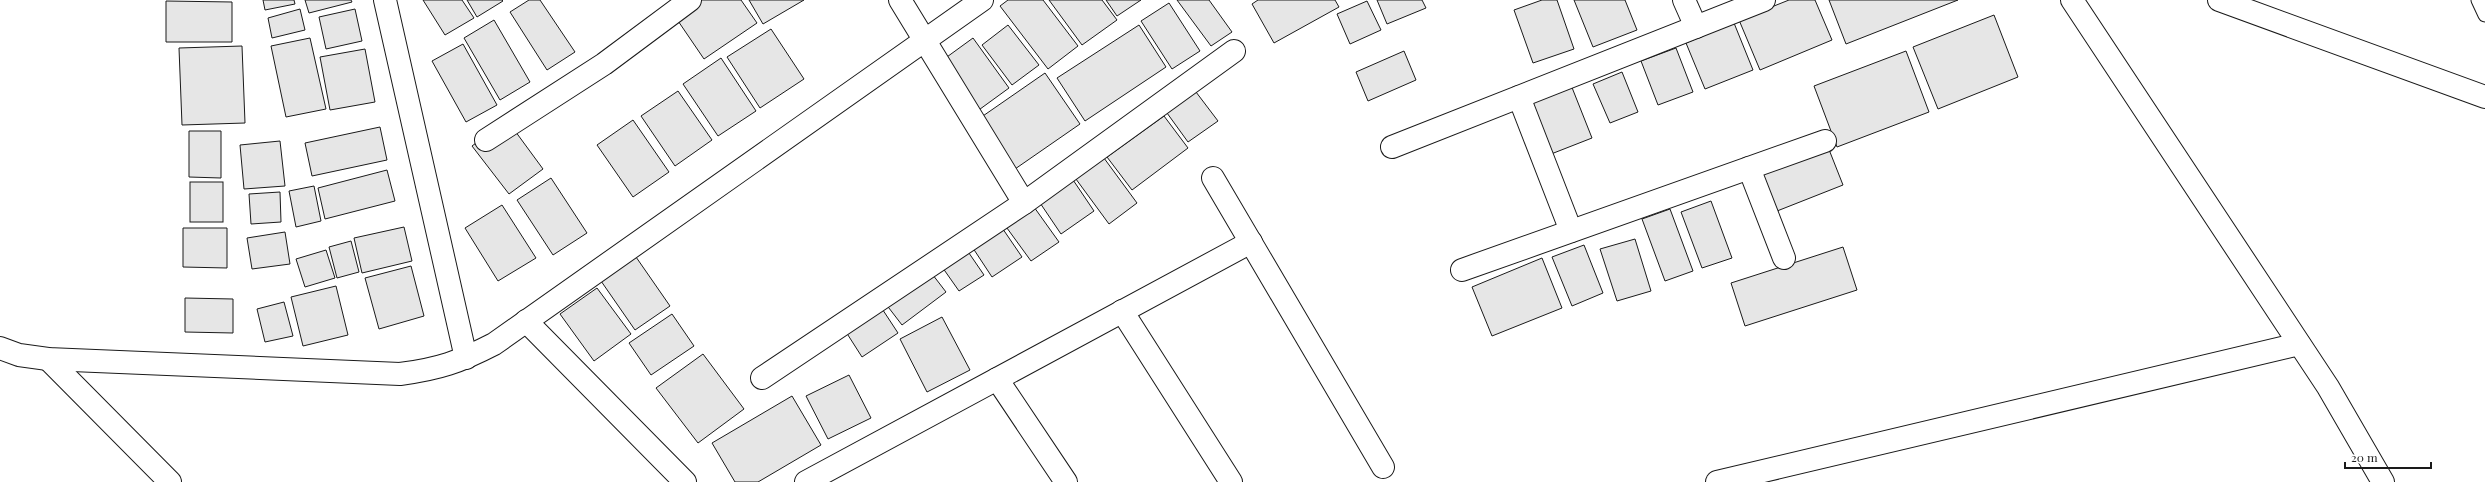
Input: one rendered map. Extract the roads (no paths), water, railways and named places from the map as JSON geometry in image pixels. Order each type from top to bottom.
[{"type":"street","points":[[385,0],[466,358]]},
{"type":"street","points":[[486,140],[604,64],[690,0]]},
{"type":"street","points":[[900,0],[1024,203]]},
{"type":"street","points":[[0,348],[19,355],[48,359],[400,374],[434,370],[466,358],[494,344],[982,0]]},
{"type":"street","points":[[1684,0],[1696,27]]},
{"type":"street","points":[[1392,148],[1764,0]]},
{"type":"street","points":[[2072,0],[2331,393],[2383,482]]},
{"type":"street","points":[[2219,0],[2485,97]]},
{"type":"street","points":[[762,378],[1024,203],[1234,51]]},
{"type":"street","points":[[1519,97],[1571,231]]},
{"type":"street","points":[[1462,270],[1825,141]]},
{"type":"street","points":[[1749,168],[1784,258]]},
{"type":"street","points":[[1213,178],[1383,467]]},
{"type":"street","points":[[806,482],[1251,242]]},
{"type":"street","points":[[1122,312],[1231,482]]},
{"type":"street","points":[[526,321],[685,482]]},
{"type":"street","points":[[1717,482],[2299,344]]},
{"type":"street","points":[[48,359],[170,482]]},
{"type":"street","points":[[998,378],[1066,482]]},
{"type":"lane","points":[[2478,0],[2485,15]]}]
